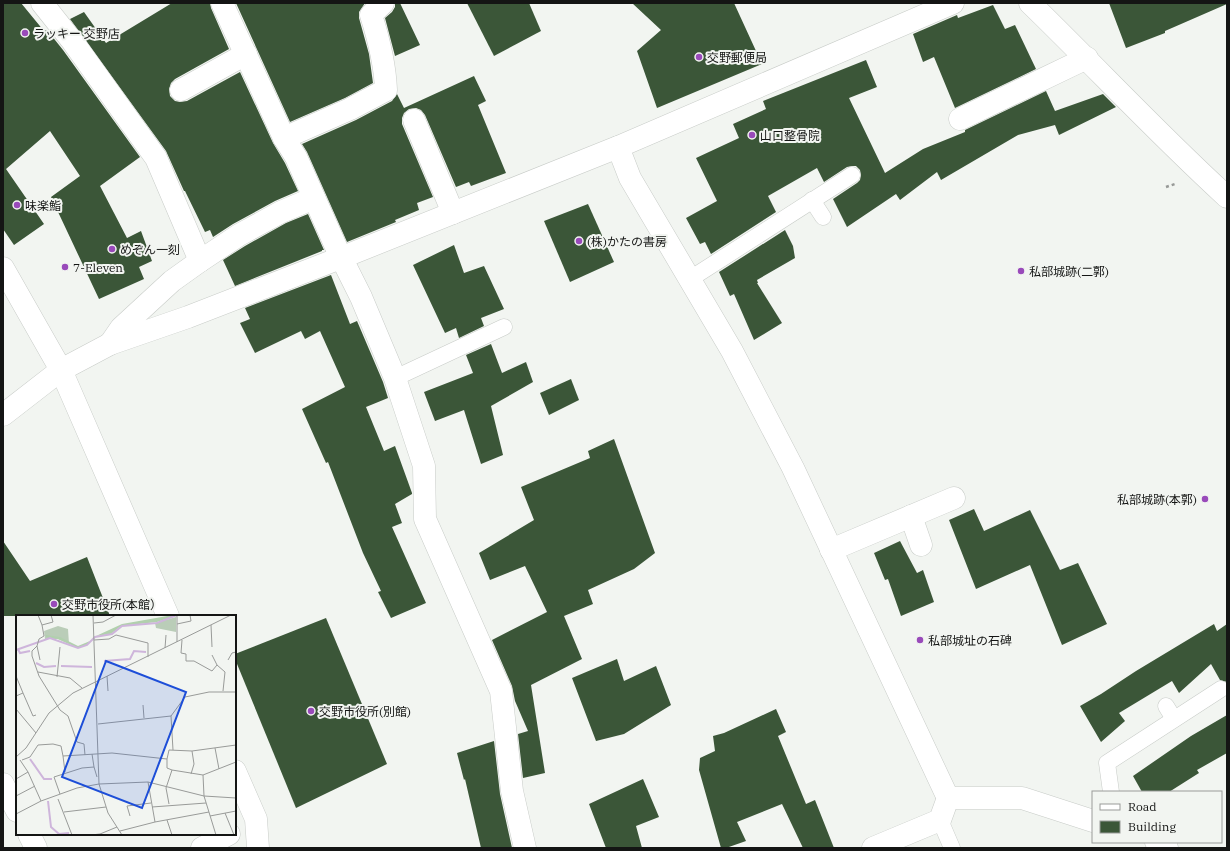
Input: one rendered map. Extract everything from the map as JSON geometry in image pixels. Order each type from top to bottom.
[{"type":"street","points":[[222,3],[284,138],[296,157],[341,258],[361,297],[395,378],[424,466],[425,519],[501,692],[512,791],[525,848]]},
{"type":"street","points":[[284,138],[350,109],[386,90],[385,71],[381,47],[371,15],[383,3]]},
{"type":"street","points":[[3,415],[61,370],[110,344],[188,317],[341,258],[618,147],[953,3]]},
{"type":"street","points":[[1030,3],[1201,174],[1227,197]]},
{"type":"street","points":[[51,5],[74,42],[156,158],[200,261]]},
{"type":"street","points":[[181,90],[246,54]]},
{"type":"street","points":[[960,119],[1086,58]]},
{"type":"street","points":[[414,120],[453,213]]},
{"type":"street","points":[[618,147],[630,178],[732,351],[793,468],[948,798],[940,820],[873,848]]},
{"type":"street","points":[[110,344],[121,328],[172,281],[239,235],[282,212],[314,198]]},
{"type":"street","points":[[3,268],[61,370],[168,615]]},
{"type":"street","points":[[831,550],[954,498]]},
{"type":"street","points":[[911,516],[921,545]]},
{"type":"street","points":[[236,773],[256,819],[258,848]]},
{"type":"street","points":[[3,784],[16,809]]},
{"type":"street","points":[[948,798],[1022,798],[1092,821]]},
{"type":"street","points":[[236,830],[256,819]]},
{"type":"street","points":[[30,835],[36,848]]},
{"type":"street","points":[[202,848],[227,835]]},
{"type":"street","points":[[1158,843],[1167,848]]},
{"type":"lane","points":[[690,279],[852,175]]},
{"type":"lane","points":[[812,200],[823,218]]},
{"type":"lane","points":[[395,378],[504,327]]},
{"type":"lane","points":[[1111,791],[1107,764],[1170,713],[1221,689]]},
{"type":"lane","points":[[940,820],[952,848]]},
{"type":"building","points":[[3,3],[21,3],[44,31],[47,30],[140,157],[100,186],[127,238],[141,231],[152,261],[139,267],[144,279],[99,299],[51,197],[80,176],[50,131],[6,169],[44,224],[14,245],[3,229]]},
{"type":"building","points":[[172,3],[210,3],[229,49],[175,79],[171,83],[169,89],[170,96],[175,101],[187,101],[240,72],[273,143],[285,163],[298,191],[275,201],[213,237],[210,230],[205,232],[166,151],[70,19],[84,12],[106,43]]},
{"type":"building","points":[[236,3],[365,3],[359,12],[359,18],[369,54],[373,83],[345,98],[290,122]]},
{"type":"building","points":[[395,3],[400,3],[420,45],[395,56],[385,18],[392,12],[395,7]]},
{"type":"building","points":[[467,3],[529,3],[541,31],[494,56]]},
{"type":"building","name":"交野郵便局","points":[[632,3],[734,3],[762,64],[657,108],[637,51],[661,30]]},
{"type":"building","points":[[1109,3],[1227,4],[1165,31],[1165,33],[1126,48]]},
{"type":"building","points":[[993,5],[1005,29],[1015,25],[1036,69],[955,108],[934,57],[923,62],[913,34],[957,15],[958,18]]},
{"type":"building","points":[[866,60],[877,87],[849,98],[885,173],[923,149],[965,132],[965,130],[1046,91],[1055,111],[1103,94],[1116,107],[1059,135],[1055,125],[1018,135],[941,180],[937,172],[900,200],[896,194],[847,227],[833,199],[860,180],[860,170],[856,166],[847,167],[824,182],[817,168],[768,196],[776,212],[711,254],[705,242],[700,244],[686,218],[717,201],[696,158],[739,138],[733,124],[766,109],[763,101]]},
{"type":"building","points":[[474,76],[486,101],[478,105],[506,173],[471,186],[469,182],[456,187],[425,115],[421,110],[416,108],[409,109],[404,113],[402,124],[433,197],[417,203],[419,210],[395,220],[396,222],[347,242],[307,152],[302,144],[356,120],[392,101],[397,94],[404,108]]},
{"type":"building","name":"(株)かたの書房","points":[[588,204],[614,262],[570,282],[544,221]]},
{"type":"building","points":[[308,214],[324,250],[235,286],[223,260],[286,223]]},
{"type":"building","points":[[785,230],[793,246],[795,258],[757,280],[757,283],[782,323],[754,340],[734,294],[730,296],[719,272]]},
{"type":"building","points":[[454,245],[464,273],[484,266],[504,309],[481,318],[484,326],[459,338],[456,328],[445,333],[413,265]]},
{"type":"building","points":[[331,275],[350,324],[357,321],[383,382],[388,398],[366,407],[384,451],[395,446],[412,493],[395,504],[402,523],[392,527],[426,603],[391,618],[378,592],[381,591],[363,553],[328,462],[326,463],[302,409],[345,387],[320,331],[305,339],[301,331],[255,353],[240,323],[250,319],[245,308]]},
{"type":"building","points":[[491,344],[502,373],[526,362],[533,382],[491,406],[503,455],[481,464],[464,410],[435,421],[424,392],[473,373],[466,355]]},
{"type":"building","points":[[571,379],[579,400],[549,415],[540,393]]},
{"type":"building","points":[[614,439],[655,553],[634,569],[588,590],[593,604],[564,616],[582,659],[531,685],[545,773],[523,778],[518,734],[528,731],[515,701],[512,686],[492,640],[547,612],[525,566],[490,580],[479,553],[534,520],[521,487],[590,458],[588,451]]},
{"type":"building","points":[[974,509],[984,531],[1030,510],[1060,570],[1078,563],[1107,624],[1062,645],[1030,565],[976,589],[949,520]]},
{"type":"building","name":"交野市役所(本館）","points":[[3,541],[30,581],[87,557],[110,615],[16,615],[3,616]]},
{"type":"building","points":[[900,541],[917,573],[923,570],[934,602],[901,616],[888,579],[885,580],[874,553]]},
{"type":"building","name":"交野市役所(別館)","points":[[326,618],[387,764],[296,808],[236,661],[236,654]]},
{"type":"building","points":[[1214,624],[1217,631],[1227,624],[1227,682],[1220,680],[1211,664],[1179,693],[1172,681],[1119,713],[1125,721],[1101,742],[1080,706]]},
{"type":"building","points":[[617,659],[624,681],[656,666],[671,705],[624,734],[596,741],[572,678]]},
{"type":"building","points":[[776,709],[786,732],[778,736],[806,804],[815,800],[834,848],[803,848],[782,804],[737,822],[746,841],[726,848],[721,848],[699,770],[700,758],[715,751],[713,736],[724,733]]},
{"type":"building","points":[[1227,715],[1227,753],[1197,770],[1199,773],[1171,791],[1141,791],[1133,776],[1191,736]]},
{"type":"building","points":[[494,741],[500,794],[512,848],[481,848],[465,779],[464,780],[457,753]]},
{"type":"building","points":[[643,779],[659,817],[636,826],[642,848],[606,848],[589,804]]},
{"type":"place","name":"ラッキー 交野店","points":[[25,33]]},
{"type":"place","name":"交野郵便局","points":[[699,57]]},
{"type":"place","name":"山口整骨院","points":[[752,135]]},
{"type":"place","name":"味楽鮨","points":[[17,205]]},
{"type":"place","name":"(株)かたの書房","points":[[579,241]]},
{"type":"place","name":"めぞん一刻","points":[[112,249]]},
{"type":"place","name":"7-Eleven","points":[[65,267]]},
{"type":"place","name":"私部城跡(二郭)","points":[[1021,271]]},
{"type":"place","name":"私部城跡(本郭)","points":[[1205,499]]},
{"type":"place","name":"交野市役所(本館）","points":[[54,604]]},
{"type":"place","name":"私部城址の石碑","points":[[920,640]]},
{"type":"place","name":"交野市役所(別館)","points":[[311,711]]}]
